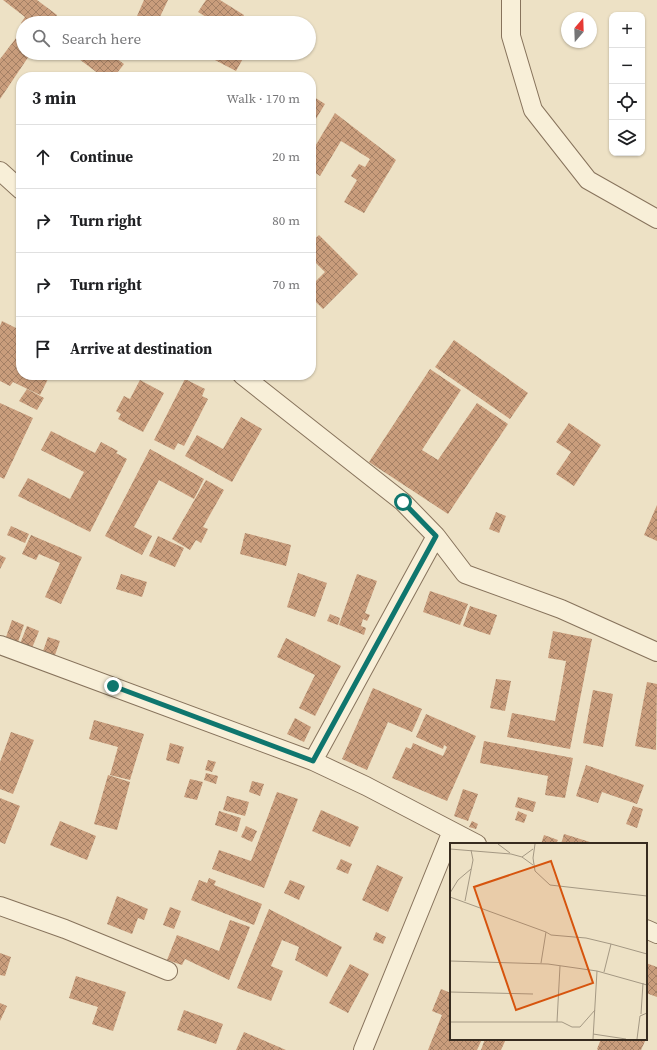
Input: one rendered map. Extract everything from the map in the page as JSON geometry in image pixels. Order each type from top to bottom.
[{"type":"street","points":[[511,0],[511,36],[533,110],[588,180],[657,219]]},
{"type":"street","points":[[0,171],[16,185]]},
{"type":"street","points":[[248,380],[403,502],[436,536],[465,574],[561,608],[657,652]]},
{"type":"street","points":[[313,761],[436,536]]},
{"type":"street","points":[[0,645],[313,761],[366,786],[475,843]]},
{"type":"street","points":[[363,1050],[452,831]]},
{"type":"street","points":[[0,906],[65,929],[168,970]]},
{"type":"street","points":[[647,929],[657,934]]},
{"type":"building","points":[[3,0],[37,0],[57,15],[56,16],[24,16]]},
{"type":"building","points":[[144,0],[168,0],[160,16],[137,16]]},
{"type":"building","points":[[206,0],[220,0],[244,15],[205,16],[198,12]]},
{"type":"building","points":[[16,38],[16,60],[26,60],[18,72],[16,72],[16,75],[0,99],[0,59]]},
{"type":"building","points":[[80,60],[119,60],[124,64],[118,72],[96,72]]},
{"type":"building","points":[[215,60],[242,60],[236,71]]},
{"type":"building","points":[[316,98],[325,104],[316,119]]},
{"type":"building","points":[[335,113],[396,160],[364,213],[344,202],[357,180],[351,176],[359,164],[365,167],[370,159],[341,141],[320,176],[316,173],[316,145]]},
{"type":"building","points":[[319,235],[358,274],[323,309],[316,302],[316,281],[325,272],[316,263],[316,238]]},
{"type":"building","points":[[2,321],[16,328],[16,380],[48,380],[40,395],[13,382],[10,386],[0,381],[0,326]]},
{"type":"building","points":[[454,340],[528,393],[510,419],[435,367]]},
{"type":"building","points":[[430,369],[461,390],[422,450],[438,460],[477,403],[508,424],[448,514],[369,462]]},
{"type":"building","points":[[140,380],[164,393],[143,432],[118,419],[121,414],[116,411],[124,396],[130,399]]},
{"type":"building","points":[[184,380],[205,389],[202,396],[208,399],[184,446],[178,443],[174,450],[154,440]]},
{"type":"building","points":[[27,389],[44,398],[37,410],[19,401]]},
{"type":"building","points":[[0,403],[33,418],[4,479],[0,477]]},
{"type":"building","points":[[241,417],[262,429],[232,482],[185,456],[197,435],[223,449]]},
{"type":"building","points":[[569,423],[601,445],[574,486],[556,474],[571,452],[556,442]]},
{"type":"building","points":[[51,431],[95,453],[101,442],[118,451],[116,453],[127,459],[90,532],[18,496],[28,478],[70,499],[84,472],[41,450]]},
{"type":"building","points":[[150,449],[204,479],[194,499],[159,480],[134,527],[152,536],[142,555],[105,536]]},
{"type":"building","points":[[206,480],[224,490],[203,527],[208,529],[201,543],[196,540],[190,550],[172,539]]},
{"type":"building","points":[[657,505],[657,541],[644,535]]},
{"type":"building","points":[[496,512],[506,516],[499,533],[489,529]]},
{"type":"building","points":[[11,526],[29,534],[25,543],[7,535]]},
{"type":"building","points":[[245,533],[291,545],[286,566],[240,554]]},
{"type":"building","points":[[31,535],[82,557],[61,604],[45,597],[60,563],[39,554],[36,560],[22,554]]},
{"type":"building","points":[[158,536],[184,548],[175,567],[149,556]]},
{"type":"building","points":[[0,555],[6,558],[0,569]]},
{"type":"building","points":[[298,573],[327,583],[315,617],[287,607]]},
{"type":"building","points":[[121,574],[147,582],[142,597],[116,589]]},
{"type":"building","points":[[357,574],[377,581],[365,613],[370,615],[367,621],[363,619],[361,626],[366,628],[364,635],[339,625]]},
{"type":"building","points":[[430,591],[468,604],[460,625],[423,612]]},
{"type":"building","points":[[470,606],[497,615],[490,635],[463,626]]},
{"type":"building","points":[[330,614],[340,618],[338,625],[327,621]]},
{"type":"building","points":[[12,620],[24,625],[18,642],[6,637]]},
{"type":"building","points":[[27,626],[39,631],[32,648],[20,644]]},
{"type":"building","points":[[553,631],[592,639],[570,749],[507,737],[512,713],[555,721],[566,661],[548,658]]},
{"type":"building","points":[[48,637],[60,641],[55,655],[43,651]]},
{"type":"building","points":[[286,638],[341,666],[315,716],[299,708],[315,675],[277,657]]},
{"type":"building","points":[[496,679],[511,681],[505,711],[490,708]]},
{"type":"building","points":[[647,682],[657,684],[656,750],[635,746]]},
{"type":"building","points":[[373,688],[422,709],[412,732],[388,722],[367,770],[342,759]]},
{"type":"building","points":[[593,690],[613,694],[603,747],[583,743]]},
{"type":"building","points":[[426,714],[476,736],[447,801],[392,778],[406,747],[411,749],[413,743],[443,756],[447,747],[444,745],[443,749],[416,737]]},
{"type":"building","points":[[295,718],[311,727],[304,742],[287,734]]},
{"type":"building","points":[[94,720],[144,734],[130,780],[110,775],[118,747],[89,739]]},
{"type":"building","points":[[11,732],[34,740],[13,794],[0,789],[0,762]]},
{"type":"building","points":[[484,741],[573,758],[565,798],[545,795],[548,776],[480,763]]},
{"type":"building","points":[[170,743],[184,747],[179,764],[166,760]]},
{"type":"building","points":[[208,760],[216,762],[212,772],[205,770]]},
{"type":"building","points":[[586,765],[644,785],[637,804],[602,792],[598,803],[576,796]]},
{"type":"building","points":[[206,773],[218,776],[216,784],[204,780]]},
{"type":"building","points":[[108,775],[130,782],[117,830],[94,824]]},
{"type":"building","points":[[190,779],[203,782],[197,800],[184,797]]},
{"type":"building","points":[[252,781],[264,784],[260,796],[249,792]]},
{"type":"building","points":[[463,789],[478,794],[468,821],[454,816]]},
{"type":"building","points":[[277,792],[298,799],[264,888],[212,869],[219,850],[251,861]]},
{"type":"building","points":[[227,796],[249,802],[245,816],[223,810]]},
{"type":"building","points":[[518,797],[536,802],[533,812],[515,807]]},
{"type":"building","points":[[0,798],[20,806],[5,844],[0,842]]},
{"type":"building","points":[[633,806],[643,809],[637,828],[626,824]]},
{"type":"building","points":[[321,810],[359,827],[350,847],[312,831]]},
{"type":"building","points":[[219,811],[241,818],[237,832],[215,825]]},
{"type":"building","points":[[518,811],[527,815],[524,823],[515,820]]},
{"type":"building","points":[[60,821],[96,836],[87,860],[50,845]]},
{"type":"building","points":[[472,821],[478,824],[476,829],[469,827]]},
{"type":"building","points":[[246,826],[257,831],[252,842],[241,837]]},
{"type":"building","points":[[564,834],[590,842],[590,843],[561,843]]},
{"type":"building","points":[[544,835],[558,840],[556,843],[541,843]]},
{"type":"building","points":[[341,859],[352,864],[348,874],[336,869]]},
{"type":"building","points":[[377,865],[403,877],[388,912],[362,900]]},
{"type":"building","points":[[209,878],[216,881],[214,885],[262,904],[254,925],[191,900],[199,880],[207,883]]},
{"type":"building","points":[[290,880],[305,886],[299,900],[284,893]]},
{"type":"building","points":[[117,896],[148,909],[144,920],[138,918],[132,934],[107,924]]},
{"type":"building","points":[[170,907],[181,911],[174,929],[163,925]]},
{"type":"building","points":[[269,909],[342,947],[327,977],[295,960],[299,947],[282,940],[271,966],[283,971],[271,1001],[237,988]]},
{"type":"building","points":[[230,920],[250,927],[229,980],[185,959],[182,965],[167,960],[177,935],[219,951]]},
{"type":"building","points":[[376,932],[386,937],[383,944],[373,940]]},
{"type":"building","points":[[0,953],[11,957],[5,976],[0,975]]},
{"type":"building","points":[[647,963],[657,967],[657,997],[647,993]]},
{"type":"building","points":[[350,964],[369,974],[348,1013],[329,1003]]},
{"type":"building","points":[[76,976],[126,992],[113,1031],[92,1024],[98,1007],[69,998]]},
{"type":"building","points":[[441,989],[450,993],[450,1040],[482,1040],[477,1050],[428,1050],[442,1015],[432,1011]]},
{"type":"building","points":[[0,1003],[7,1006],[0,1021]]},
{"type":"building","points":[[184,1010],[223,1024],[216,1044],[177,1030]]},
{"type":"building","points":[[244,1032],[286,1050],[236,1050]]},
{"type":"building","points":[[485,1040],[506,1040],[501,1050],[481,1050]]},
{"type":"building","points":[[601,1040],[646,1040],[641,1050],[597,1049]]},
{"type":"route","points":[[113,686],[313,761],[411,585],[436,536],[403,502]]}]
